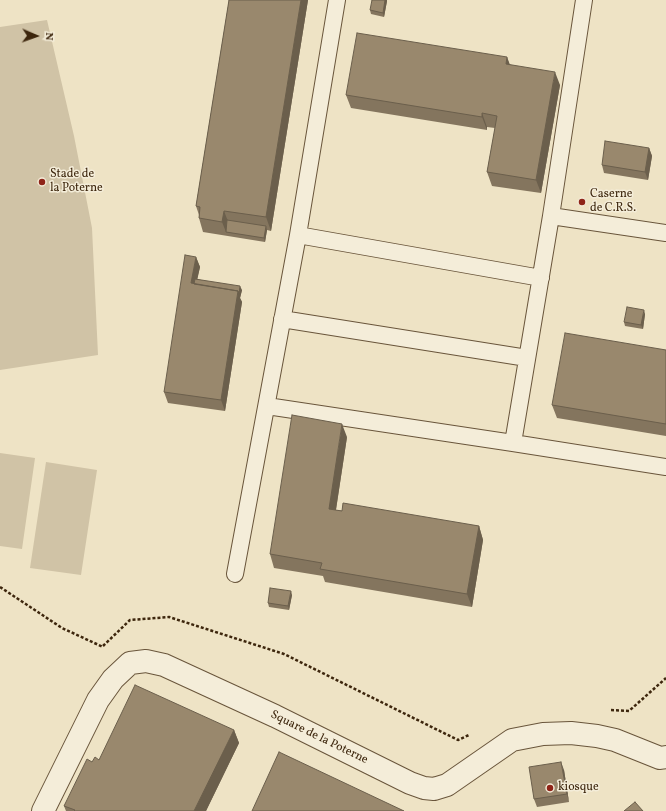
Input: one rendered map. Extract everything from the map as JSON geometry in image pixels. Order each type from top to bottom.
[{"type":"street","name":"Square de la Poterne","points":[[130,663],[146,661],[164,665],[275,716],[410,783],[424,788],[434,789],[447,785],[512,740],[543,734],[571,733],[597,736],[616,740],[660,758],[666,757]]},
{"type":"street","points":[[43,811],[98,700],[113,679],[130,663]]},
{"type":"lane","points":[[235,574],[298,236],[337,0]]},
{"type":"lane","points":[[513,443],[551,216],[584,0]]},
{"type":"lane","points":[[551,216],[666,233]]},
{"type":"lane","points":[[298,236],[541,278]]},
{"type":"lane","points":[[282,319],[527,358]]},
{"type":"lane","points":[[267,406],[666,467]]},
{"type":"path","points":[[0,587],[62,628],[103,646],[130,663]]},
{"type":"path","points":[[103,646],[130,620],[169,617],[284,654],[458,740],[471,734]]},
{"type":"path","points":[[607,710],[630,711],[666,678]]},
{"type":"shaded area","name":"Stade de la Poterne","points":[[47,20],[74,136],[92,228],[98,355],[0,370],[0,27]]},
{"type":"shaded area","points":[[0,453],[35,458],[22,549],[0,546]]},
{"type":"shaded area","points":[[46,462],[97,470],[81,575],[30,568]]},
{"type":"building","points":[[229,0],[301,0],[266,217],[224,211],[222,222],[199,218],[200,207],[196,206]]},
{"type":"building","points":[[372,0],[385,0],[383,13],[370,10]]},
{"type":"building","points":[[357,33],[507,57],[506,64],[555,72],[536,180],[487,172],[497,116],[482,113],[482,117],[346,95]]},
{"type":"building","points":[[605,141],[649,148],[645,172],[602,165]]},
{"type":"building","points":[[227,220],[266,226],[264,238],[226,232]]},
{"type":"building","points":[[185,255],[196,257],[191,283],[238,291],[221,400],[164,392]]},
{"type":"building","points":[[195,279],[240,286],[239,294],[238,291],[194,284]]},
{"type":"building","points":[[627,307],[644,310],[641,325],[624,322]]},
{"type":"building","points":[[565,333],[666,350],[666,424],[552,405]]},
{"type":"building","points":[[292,415],[342,424],[329,509],[342,511],[343,503],[479,526],[467,594],[320,569],[322,563],[270,554]]},
{"type":"building","points":[[270,588],[291,591],[288,606],[268,603]]},
{"type":"building","points":[[135,685],[234,730],[194,811],[74,811],[75,810],[64,806],[87,759],[92,762],[95,757],[99,760]]},
{"type":"building","points":[[279,752],[404,811],[252,811]]},
{"type":"building","name":"kiosque","points":[[561,762],[567,794],[534,799],[529,767]]},
{"type":"building","points":[[635,802],[643,811],[624,811]]},
{"type":"place","name":"Stade de la Poterne","points":[[42,182]]},
{"type":"place","name":"Caserne de C.R.S.","points":[[582,202]]},
{"type":"place","name":"kiosque","points":[[550,788]]}]
